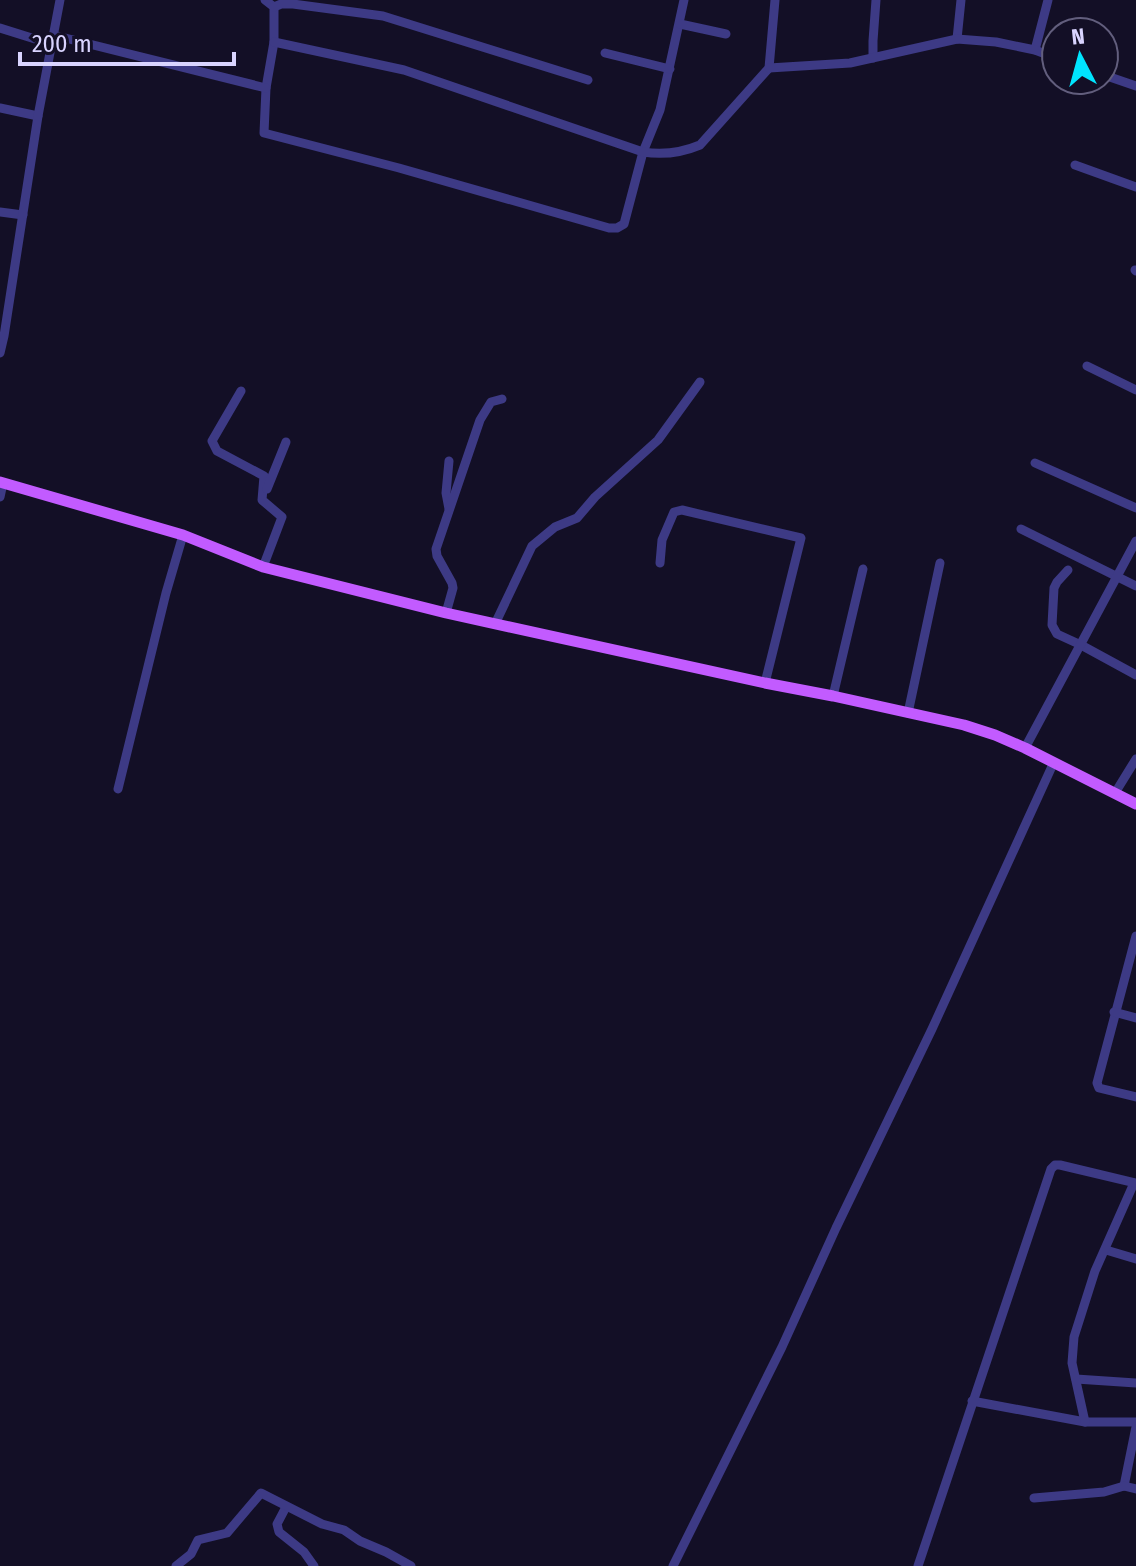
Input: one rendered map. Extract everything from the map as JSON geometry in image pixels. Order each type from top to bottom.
[{"type":"main road","points":[[2,482],[183,535],[263,567],[446,613],[964,725],[1025,748],[1136,804]]},
{"type":"street","points":[[0,353],[60,0]]},
{"type":"street","points":[[265,0],[274,7]]},
{"type":"street","points":[[274,7],[274,42],[266,88],[264,133],[617,228],[624,224],[643,152],[660,110],[684,0]]},
{"type":"street","points":[[274,42],[404,70],[643,152],[657,154],[700,145],[769,68],[775,0]]},
{"type":"street","points":[[873,58],[876,0]]},
{"type":"street","points":[[957,39],[961,0]]},
{"type":"street","points":[[1035,50],[1048,0]]},
{"type":"street","points":[[274,7],[293,4],[383,16],[588,80]]},
{"type":"street","points":[[680,24],[726,34]]},
{"type":"street","points":[[0,28],[266,88]]},
{"type":"street","points":[[769,68],[850,63],[957,39],[996,42],[1040,52]]},
{"type":"street","points":[[605,53],[670,69]]},
{"type":"street","points":[[0,108],[38,116]]},
{"type":"street","points":[[1075,165],[1136,187]]},
{"type":"street","points":[[0,212],[23,215]]},
{"type":"street","points":[[0,298],[11,294]]},
{"type":"street","points":[[1088,366],[1136,389]]},
{"type":"street","points":[[495,624],[532,546],[555,527],[577,518],[595,497],[658,440],[700,382]]},
{"type":"street","points":[[241,391],[212,441],[217,451],[264,476],[262,500]]},
{"type":"street","points":[[446,613],[453,588],[436,549],[480,420],[491,402],[502,399]]},
{"type":"street","points":[[262,500],[286,442]]},
{"type":"street","points":[[449,461],[446,493],[449,509]]},
{"type":"street","points":[[1035,463],[1136,508]]},
{"type":"street","points":[[0,497],[2,482]]},
{"type":"street","points":[[262,500],[282,517],[263,567]]},
{"type":"street","points":[[660,563],[662,540],[677,510],[801,538],[765,683]]},
{"type":"street","points":[[1021,529],[1136,586]]},
{"type":"street","points":[[118,789],[183,535]]},
{"type":"street","points":[[1025,748],[1136,541]]},
{"type":"street","points":[[908,713],[940,563]]},
{"type":"street","points":[[833,696],[863,569]]},
{"type":"street","points":[[1068,570],[1054,588],[1052,625],[1057,634],[1136,675]]},
{"type":"street","points":[[1115,793],[1136,759]]},
{"type":"street","points":[[673,1566],[782,1347],[1054,762]]},
{"type":"street","points":[[1135,940],[1097,1085],[1136,1097]]},
{"type":"street","points":[[1114,1012],[1136,1018]]},
{"type":"street","points":[[918,1566],[1051,1169],[1055,1165],[1135,1183],[1095,1271],[1074,1337],[1072,1363],[1085,1422]]},
{"type":"street","points":[[1106,1250],[1136,1259]]},
{"type":"street","points":[[1076,1379],[1136,1383]]},
{"type":"street","points":[[972,1401],[1085,1422],[1136,1424],[1124,1486]]},
{"type":"street","points":[[1034,1498],[1104,1492],[1124,1486],[1136,1489]]},
{"type":"street","points":[[176,1566],[191,1554],[198,1540],[227,1533],[261,1493],[322,1524],[344,1530],[411,1566]]},
{"type":"street","points":[[286,1507],[277,1524],[279,1532],[304,1552],[314,1566]]}]
